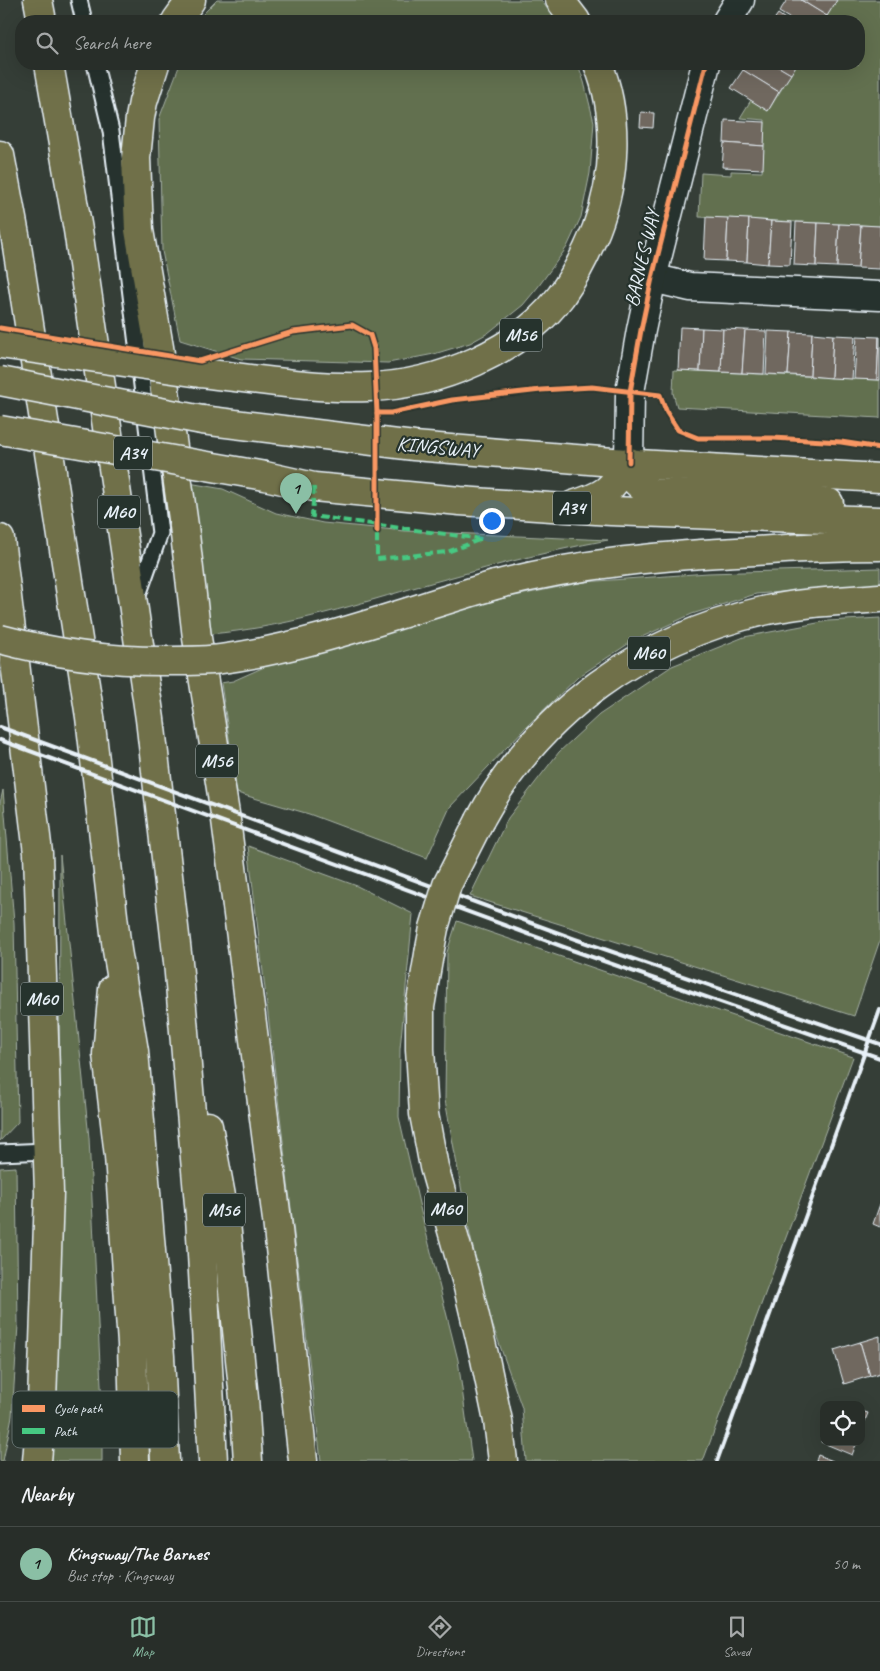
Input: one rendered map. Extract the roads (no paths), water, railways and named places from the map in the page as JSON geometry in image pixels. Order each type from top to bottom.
[{"type":"highway","points":[[38,0],[41,15]]},
{"type":"highway","points":[[180,15],[190,0]]},
{"type":"highway","points":[[560,0],[571,15]]},
{"type":"highway","name":"M60","points":[[50,70],[78,230],[150,719],[178,962],[200,1216],[213,1461]]},
{"type":"highway","name":"M56","points":[[153,70],[143,102],[136,158],[139,230],[159,347],[184,526],[197,638],[235,885],[276,1210],[303,1461]]},
{"type":"highway","name":"M56","points":[[0,344],[200,373],[337,387],[371,387],[399,384],[433,377],[458,369],[493,353],[524,333],[542,317],[560,296],[591,242],[608,190],[612,160],[610,110],[607,91],[600,70]]},
{"type":"highway","points":[[0,155],[16,240],[90,717],[117,950],[134,1060],[162,1391]]},
{"type":"highway","name":"KINGSWAY","points":[[0,381],[202,420],[414,446],[880,478]]},
{"type":"highway","name":"A34","points":[[0,430],[265,476],[314,487],[460,501],[565,508],[880,520]]},
{"type":"highway","points":[[565,508],[601,495],[614,485],[629,462]]},
{"type":"highway","points":[[629,462],[630,476],[645,490],[653,493],[815,500],[844,506],[880,520]]},
{"type":"highway","name":"M60","points":[[0,538],[38,853],[49,1193],[42,1391]]},
{"type":"highway","points":[[0,639],[37,648],[90,657],[152,661],[219,659],[268,652],[541,573],[652,557],[701,553],[880,546]]},
{"type":"highway","name":"M60","points":[[503,1461],[498,1421],[485,1359],[467,1283],[434,1167],[424,1114],[420,1049],[420,1007],[434,928],[447,886],[495,792],[511,771],[555,721],[614,673],[683,636],[708,626],[765,610],[797,605],[880,598]]},
{"type":"highway","points":[[117,950],[108,1054],[119,1156],[132,1344],[133,1391]]},
{"type":"highway","name":"M56","points":[[178,962],[226,1223],[244,1398],[248,1461]]},
{"type":"highway","name":"M60","points":[[37,1461],[38,1448]]},
{"type":"highway","points":[[135,1448],[135,1461]]},
{"type":"highway","points":[[164,1448],[165,1461]]},
{"type":"street","points":[[731,15],[740,0]]},
{"type":"street","name":"BARNES WAY","points":[[629,462],[630,392],[652,278],[704,70]]},
{"type":"street","points":[[652,278],[690,287],[880,296]]},
{"type":"lane","points":[[79,0],[83,15]]},
{"type":"lane","points":[[96,70],[111,131],[160,533],[133,608]]},
{"type":"lane","points":[[0,1153],[47,1151]]},
{"type":"railway","points":[[0,727],[575,939],[880,1044]]},
{"type":"railway","points":[[0,740],[572,950],[880,1058]]},
{"type":"railway","points":[[717,1461],[880,1010]]},
{"type":"place","name":"Kingsway/The Barnes","points":[[296,514]]}]
